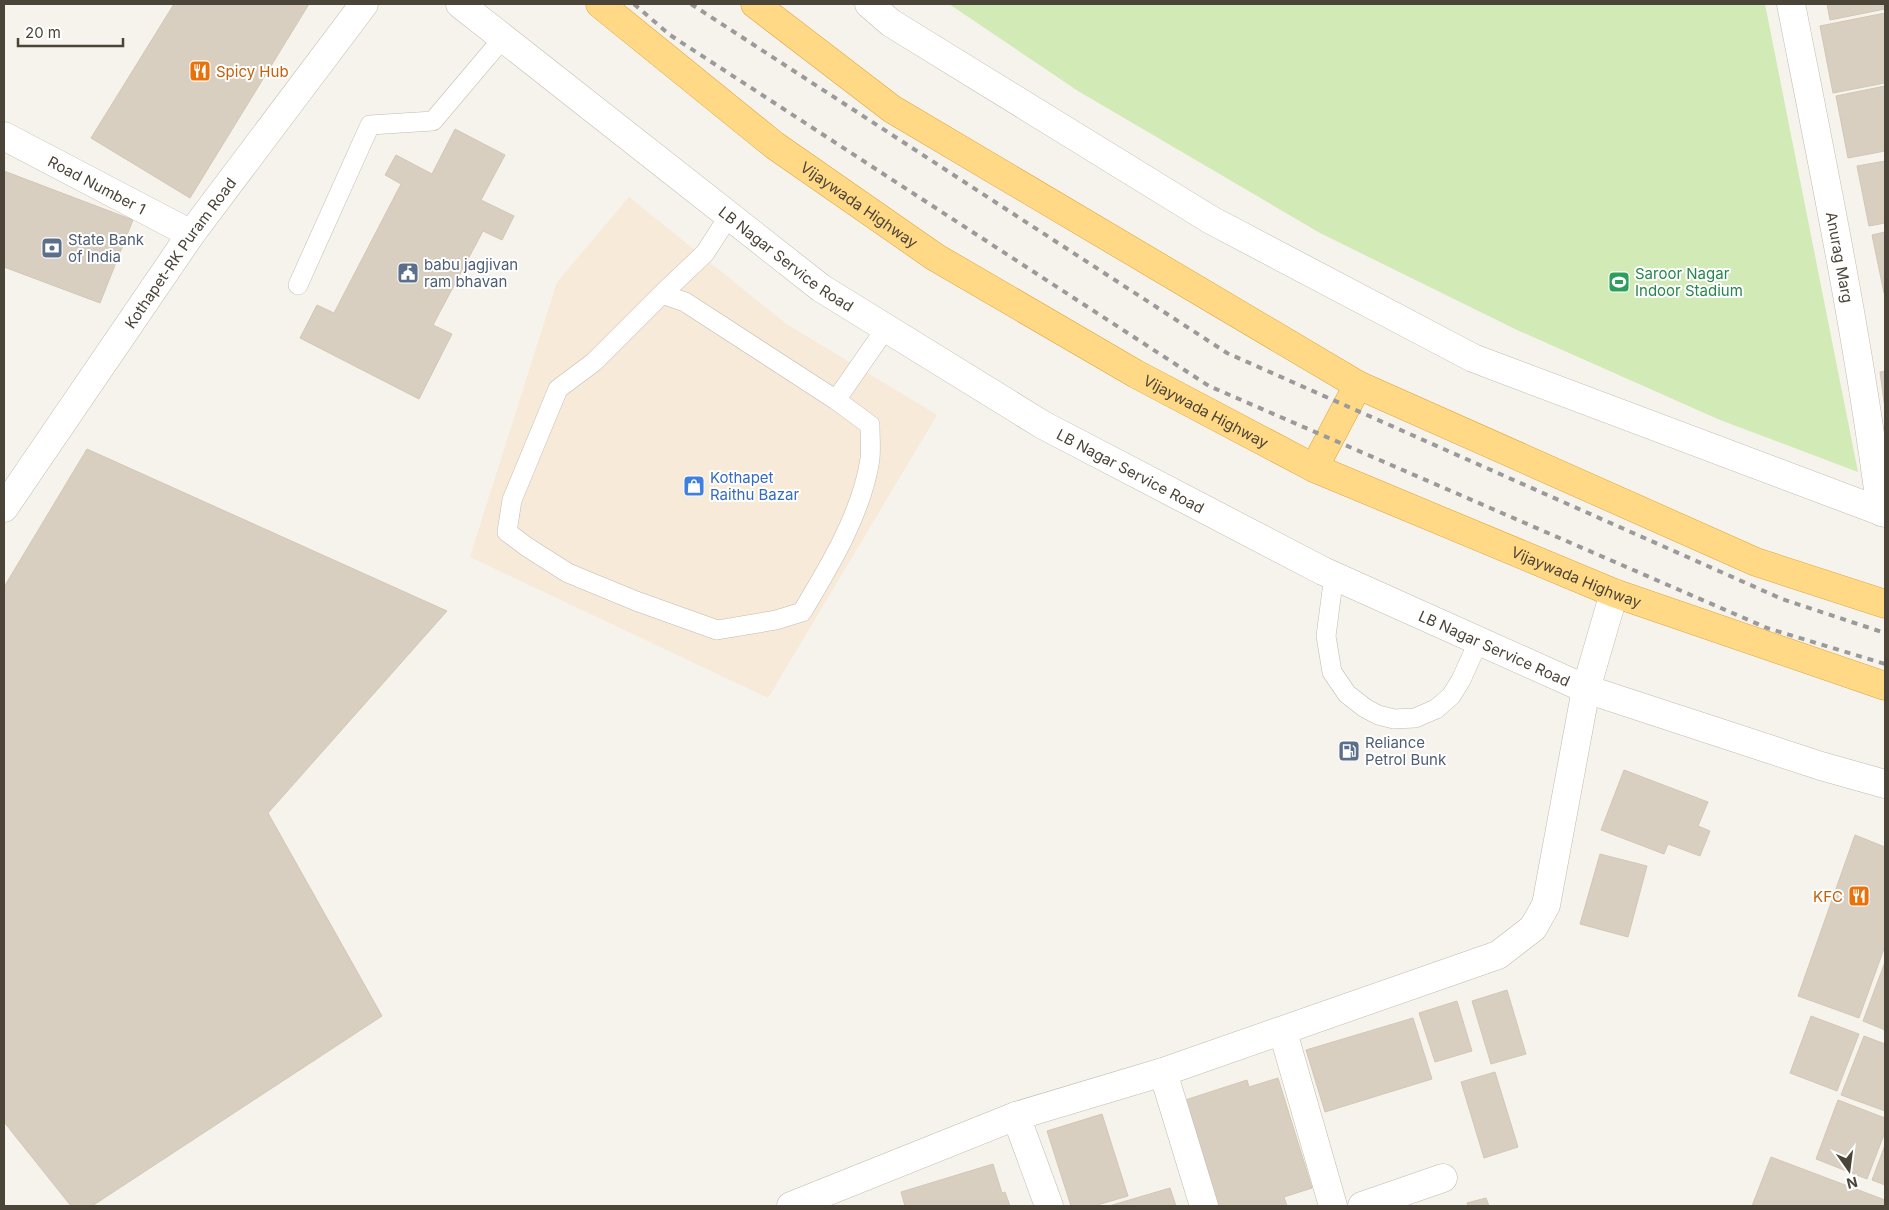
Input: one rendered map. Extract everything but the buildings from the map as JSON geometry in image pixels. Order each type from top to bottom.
[{"type":"highway","name":"Vijaywada Highway","points":[[600,4],[774,144],[935,256],[1136,374],[1314,468],[1614,593],[1885,686]]},
{"type":"highway","points":[[755,4],[892,109],[1358,385],[1756,562],[1885,604]]},
{"type":"highway","points":[[1314,468],[1358,385]]},
{"type":"street","name":"Kothapet-RK Puram Road","points":[[4,508],[191,234],[364,4]]},
{"type":"street","name":"LB Nagar Service Road","points":[[460,4],[821,288],[1043,425],[1334,575],[1586,689],[1821,766],[1885,784]]},
{"type":"street","points":[[869,4],[891,23],[1211,220],[1473,358],[1883,512]]},
{"type":"street","name":"Anurag Marg","points":[[1791,4],[1879,448],[1883,512]]},
{"type":"street","name":"Road Number 1","points":[[4,136],[191,234]]},
{"type":"street","points":[[792,1206],[829,1199],[1016,1116],[1163,1072],[1283,1032],[1498,955],[1533,928],[1546,905],[1586,689],[1614,593]]},
{"type":"street","points":[[1283,1032],[1333,1206]]},
{"type":"street","points":[[1163,1072],[1204,1206]]},
{"type":"street","points":[[1016,1116],[1049,1206]]},
{"type":"street","points":[[1362,1206],[1444,1178]]},
{"type":"lane","points":[[298,284],[370,125],[433,121],[503,38]]},
{"type":"lane","points":[[662,294],[685,302],[836,400],[870,425],[870,459],[861,495],[836,554],[802,612],[776,620],[717,630],[636,601],[568,573],[507,532],[512,500],[558,389],[594,362],[662,294],[705,253],[729,216]]},
{"type":"lane","points":[[836,400],[886,328]]},
{"type":"lane","points":[[1334,575],[1326,636],[1332,672],[1347,694],[1365,708],[1378,714],[1394,719],[1415,718],[1436,709],[1451,696],[1461,680],[1479,640]]},
{"type":"shaded area","name":"Kothapet Raithu Bazar","points":[[629,197],[785,323],[937,415],[768,698],[470,557],[557,282]]},
{"type":"green space","name":"Saroor Nagar Indoor Stadium","points":[[949,4],[1765,4],[1858,472],[1720,420],[1517,330],[1320,233],[1078,91]]},
{"type":"railway","points":[[634,4],[670,35],[1209,386],[1767,628],[1885,664]]},
{"type":"railway","points":[[691,4],[1227,353],[1782,599],[1885,633]]},
{"type":"place","name":"Spicy Hub","points":[[200,71]]},
{"type":"place","name":"State Bank of India","points":[[52,248]]},
{"type":"place","name":"babu jagjivan ram bhavan","points":[[408,273]]},
{"type":"place","name":"Saroor Nagar Indoor Stadium","points":[[1619,282]]},
{"type":"place","name":"Kothapet Raithu Bazar","points":[[694,486]]},
{"type":"place","name":"Reliance Petrol Bunk","points":[[1349,751]]},
{"type":"place","name":"KFC","points":[[1859,896]]}]
